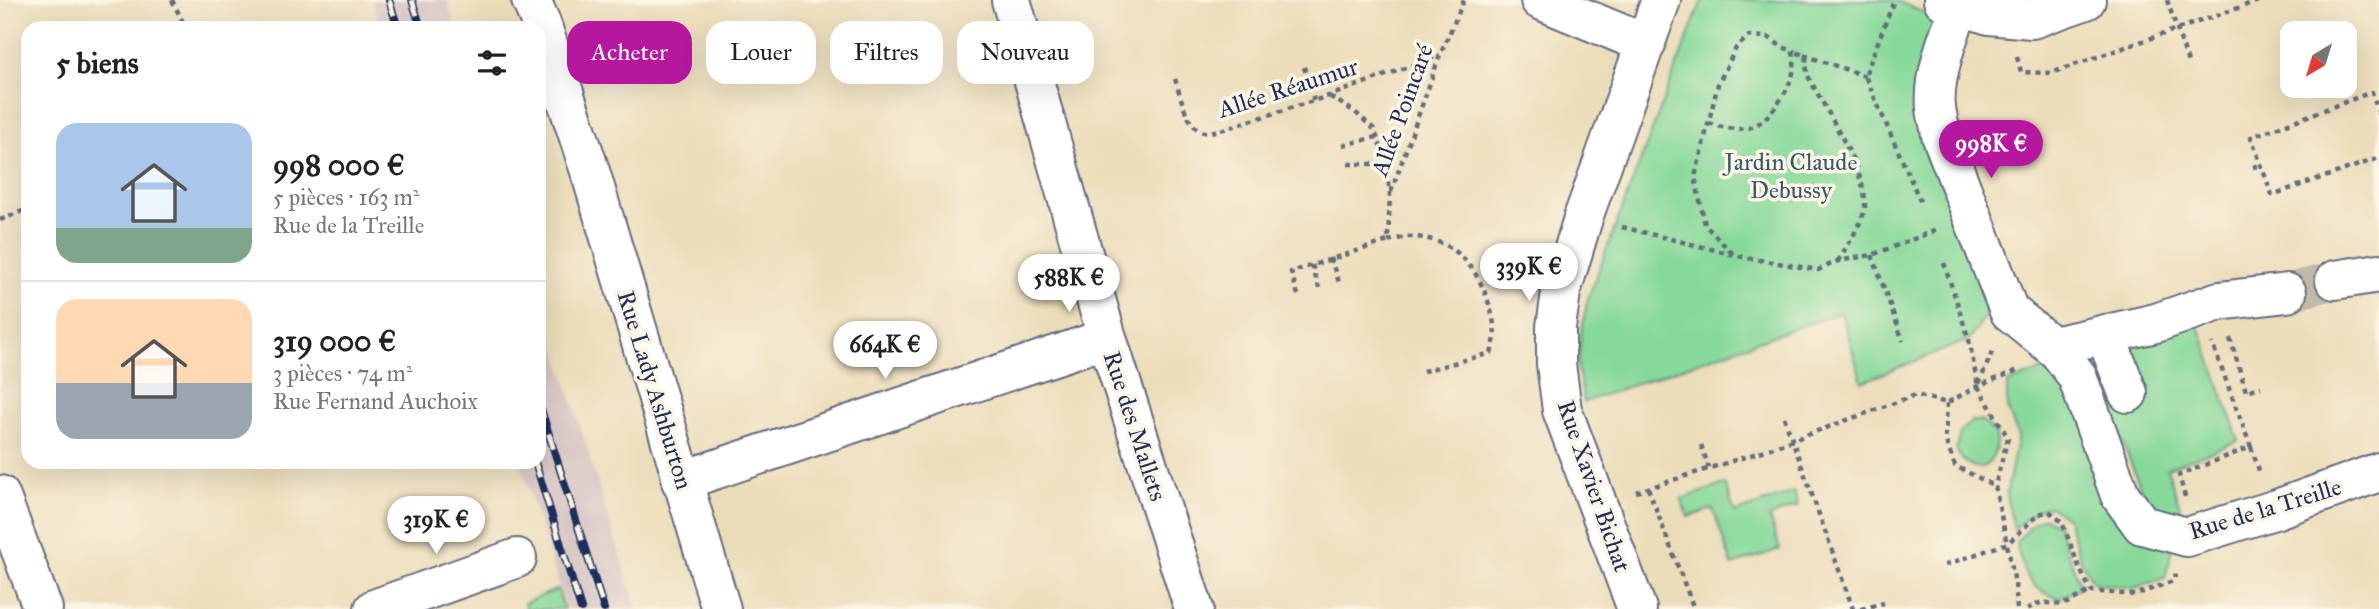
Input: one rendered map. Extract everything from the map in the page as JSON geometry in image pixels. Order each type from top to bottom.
[{"type":"street","name":"Rue Lady Ashburton","points":[[531,0],[540,21]]},
{"type":"street","name":"Rue Lady Ashburton","points":[[555,0],[590,171]]},
{"type":"street","name":"Rue des Mallets","points":[[1011,0],[1107,338],[1194,609]]},
{"type":"street","name":"Rue Xavier Bichat","points":[[1637,609],[1562,410],[1556,364],[1556,327],[1561,292],[1584,215],[1661,0]]},
{"type":"street","points":[[2008,310],[1941,135],[1936,107],[1937,82],[1952,26],[1952,4],[1989,15],[2032,19],[2086,0]]},
{"type":"street","points":[[1546,1],[1646,44]]},
{"type":"street","name":"Rue Lady Ashburton","points":[[546,38],[590,171],[721,609]]},
{"type":"street","points":[[2335,280],[2378,278]]},
{"type":"street","points":[[2053,346],[2156,323],[2209,304],[2274,295]]},
{"type":"street","name":"Rue de la Treille","points":[[2008,310],[2053,346],[2077,376],[2120,495],[2142,525],[2193,536],[2379,472]]},
{"type":"street","points":[[2105,334],[2128,393]]},
{"type":"street","points":[[681,481],[1107,338]]},
{"type":"street","points":[[0,495],[43,609]]},
{"type":"street","points":[[374,609],[517,558]]},
{"type":"path","points":[[172,0],[182,21]]},
{"type":"path","name":"Allée Poincaré","points":[[1390,194],[1440,55],[1464,0]]},
{"type":"path","points":[[2167,0],[2189,65]]},
{"type":"path","points":[[2008,17],[2021,72],[2051,73],[2261,0]]},
{"type":"path","points":[[1893,3],[1866,76],[1926,214]]},
{"type":"path","points":[[1732,254],[1705,225],[1695,177],[1718,84],[1736,48],[1749,36],[1768,37],[1782,47],[1866,76]]},
{"type":"path","points":[[1709,123],[1721,128],[1753,127],[1769,114],[1784,96],[1794,69],[1793,51],[1805,56]]},
{"type":"path","name":"Allée Réaumur","points":[[1175,79],[1188,116],[1194,126],[1204,132],[1221,130],[1329,96],[1440,55]]},
{"type":"path","points":[[1805,56],[1807,74],[1863,185],[1865,209],[1838,261]]},
{"type":"path","points":[[1304,67],[1314,100]]},
{"type":"path","points":[[2379,114],[2377,100],[2372,92],[2251,137],[2272,195],[2379,158]]},
{"type":"path","points":[[1329,96],[1355,112],[1374,129],[1386,164],[1390,194],[1388,241]]},
{"type":"path","points":[[1343,145],[1377,137]]},
{"type":"path","points":[[1348,163],[1386,164]]},
{"type":"path","points":[[2253,167],[2261,165]]},
{"type":"path","points":[[0,220],[21,212]]},
{"type":"path","points":[[1584,215],[1732,254],[1818,270],[1838,261],[1872,256],[1934,231]]},
{"type":"path","points":[[1930,223],[1938,244]]},
{"type":"path","points":[[1298,295],[1291,272],[1388,241],[1413,236],[1435,241],[1461,254],[1481,280],[1493,317],[1496,340],[1491,354],[1420,372]]},
{"type":"path","points":[[1872,256],[1903,341]]},
{"type":"path","points":[[1942,256],[1969,340],[1978,386],[2008,438],[1994,486],[2008,543],[2017,609]]},
{"type":"path","points":[[1330,258],[1339,282]]},
{"type":"path","points":[[1312,265],[1319,288]]},
{"type":"path","points":[[2209,304],[2246,391],[2261,387]]},
{"type":"path","points":[[2027,609],[2042,602],[2064,607],[2091,591],[2135,595],[2173,581],[2193,536],[2179,475],[2251,447],[2209,304]]},
{"type":"path","points":[[1978,386],[2008,310]]},
{"type":"path","points":[[1597,501],[1648,488],[1791,441],[1916,395],[1947,403],[2004,374]]},
{"type":"path","points":[[1947,403],[1945,439],[1955,466],[1994,486]]},
{"type":"path","points":[[1784,417],[1853,609]]},
{"type":"path","points":[[1702,445],[1709,468]]},
{"type":"path","points":[[1648,488],[1694,609]]},
{"type":"path","points":[[1945,565],[2008,543],[2039,514],[2049,511],[2063,522],[2091,591]]},
{"type":"path","points":[[1861,609],[1884,603]]},
{"type":"shaded area","points":[[372,0],[447,0],[454,21],[379,21]]},
{"type":"shaded area","points":[[546,317],[637,609],[567,609],[522,469],[546,469]]},
{"type":"green space","name":"Jardin Claude Debussy","points":[[1702,0],[1894,0],[1945,21],[1928,83],[1993,305],[1969,340],[1862,382],[1841,312],[1584,402],[1578,369],[1588,298]]},
{"type":"green space","points":[[2198,323],[2239,441],[2167,468],[2185,523],[2150,511],[2104,396],[2079,355]]},
{"type":"green space","points":[[2060,364],[2112,494],[2175,540],[2165,578],[2134,588],[2094,583],[2082,563],[2067,518],[2050,506],[2037,510],[2014,529],[2006,495],[2018,436],[2007,407],[2007,383]]},
{"type":"green space","points":[[1973,421],[1981,421],[1996,433],[1996,448],[1984,466],[1967,463],[1956,447],[1961,430]]},
{"type":"green space","points":[[1725,484],[1735,513],[1794,492],[1798,506],[1769,517],[1780,549],[1732,565],[1713,509],[1688,517],[1681,499]]},
{"type":"green space","points":[[2044,517],[2058,526],[2081,587],[2060,598],[2040,590],[2028,578],[2016,542],[2033,524]]},
{"type":"green space","points":[[558,589],[564,609],[526,609],[524,603]]},
{"type":"tunnel","points":[[2287,293],[2335,280]]},
{"type":"railway","points":[[389,0],[396,21]]},
{"type":"railway","points":[[412,0],[419,21]]},
{"type":"railway","points":[[546,425],[604,609]]},
{"type":"railway","points":[[537,469],[581,609]]}]
